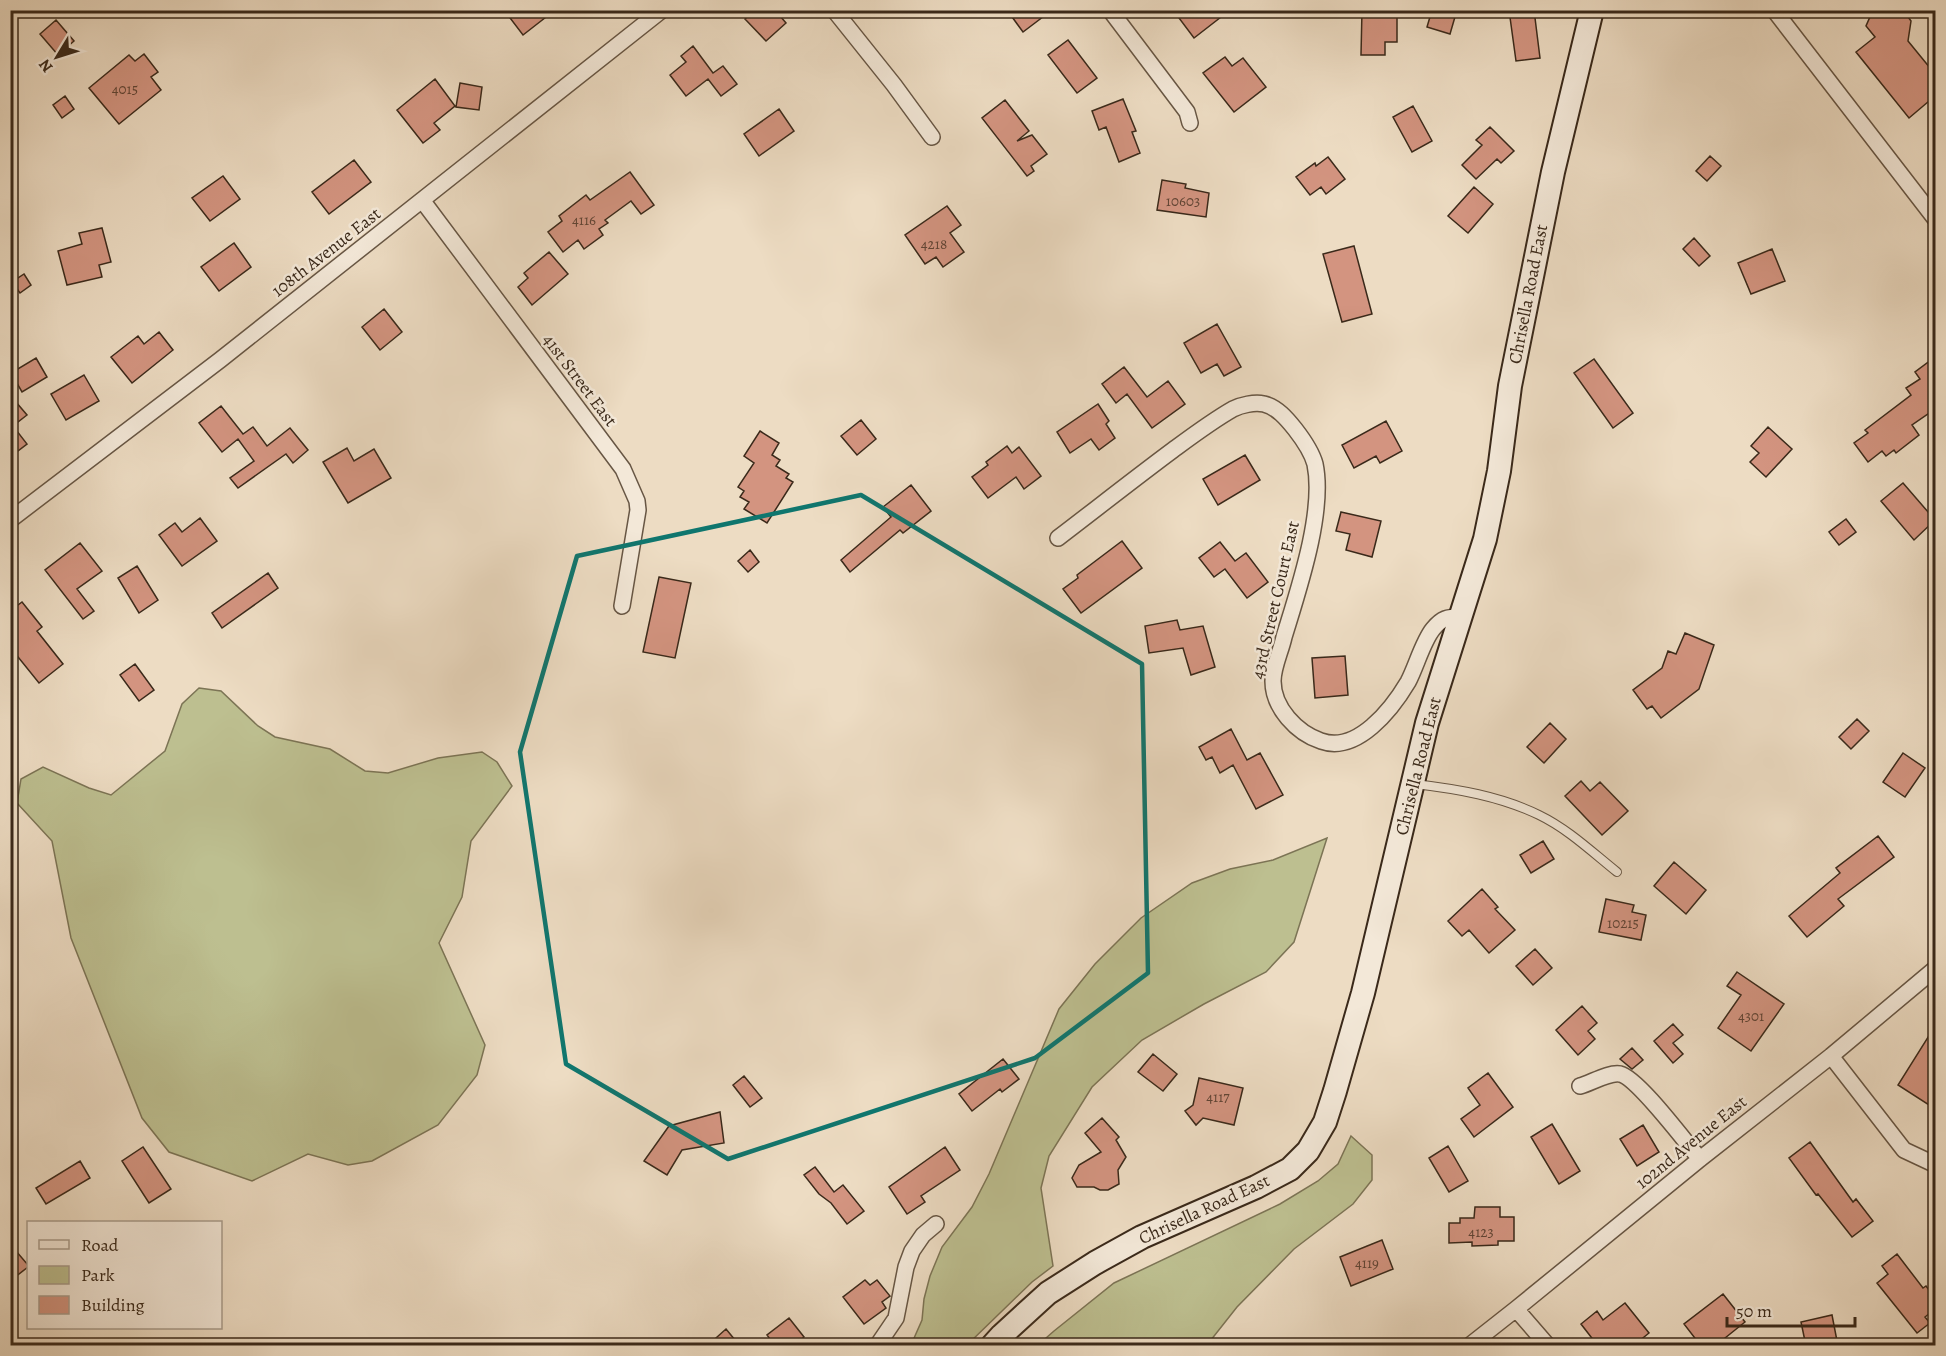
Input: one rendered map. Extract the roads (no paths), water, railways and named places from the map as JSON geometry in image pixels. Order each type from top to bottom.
[{"type":"street","name":"108th Avenue East","points":[[10,520],[217,362],[663,10]]},
{"type":"street","points":[[834,10],[932,137]]},
{"type":"street","points":[[1110,10],[1187,112],[1190,123]]},
{"type":"street","name":"Chrisella Road East","points":[[992,1346],[1065,1280],[1142,1237],[1256,1187],[1290,1169],[1308,1151],[1325,1122],[1363,993],[1427,723],[1485,539],[1499,471],[1510,386],[1546,203],[1592,10]]},
{"type":"street","points":[[1774,10],[1935,220]]},
{"type":"street","name":"41st Street East","points":[[422,200],[623,469],[639,510],[622,606]]},
{"type":"street","name":"43rd Street Court East","points":[[1058,538],[1208,425],[1235,408],[1249,404],[1263,404],[1275,408],[1292,426],[1315,464],[1317,497],[1313,525],[1305,564],[1273,678],[1276,700],[1292,722],[1313,738],[1323,742],[1344,743],[1361,734],[1392,707],[1408,681],[1431,631],[1447,618],[1461,617]]},
{"type":"street","name":"102nd Avenue East","points":[[1469,1346],[1831,1056],[1935,968]]},
{"type":"street","points":[[1831,1056],[1904,1150],[1935,1165]]},
{"type":"street","points":[[1580,1086],[1607,1076],[1621,1074],[1635,1084],[1700,1159]]},
{"type":"street","points":[[877,1346],[896,1318],[906,1267],[912,1251],[923,1235],[936,1224]]},
{"type":"street","points":[[1516,1309],[1548,1346]]},
{"type":"lane","points":[[1413,784],[1485,795],[1540,816],[1566,831],[1617,872]]}]
